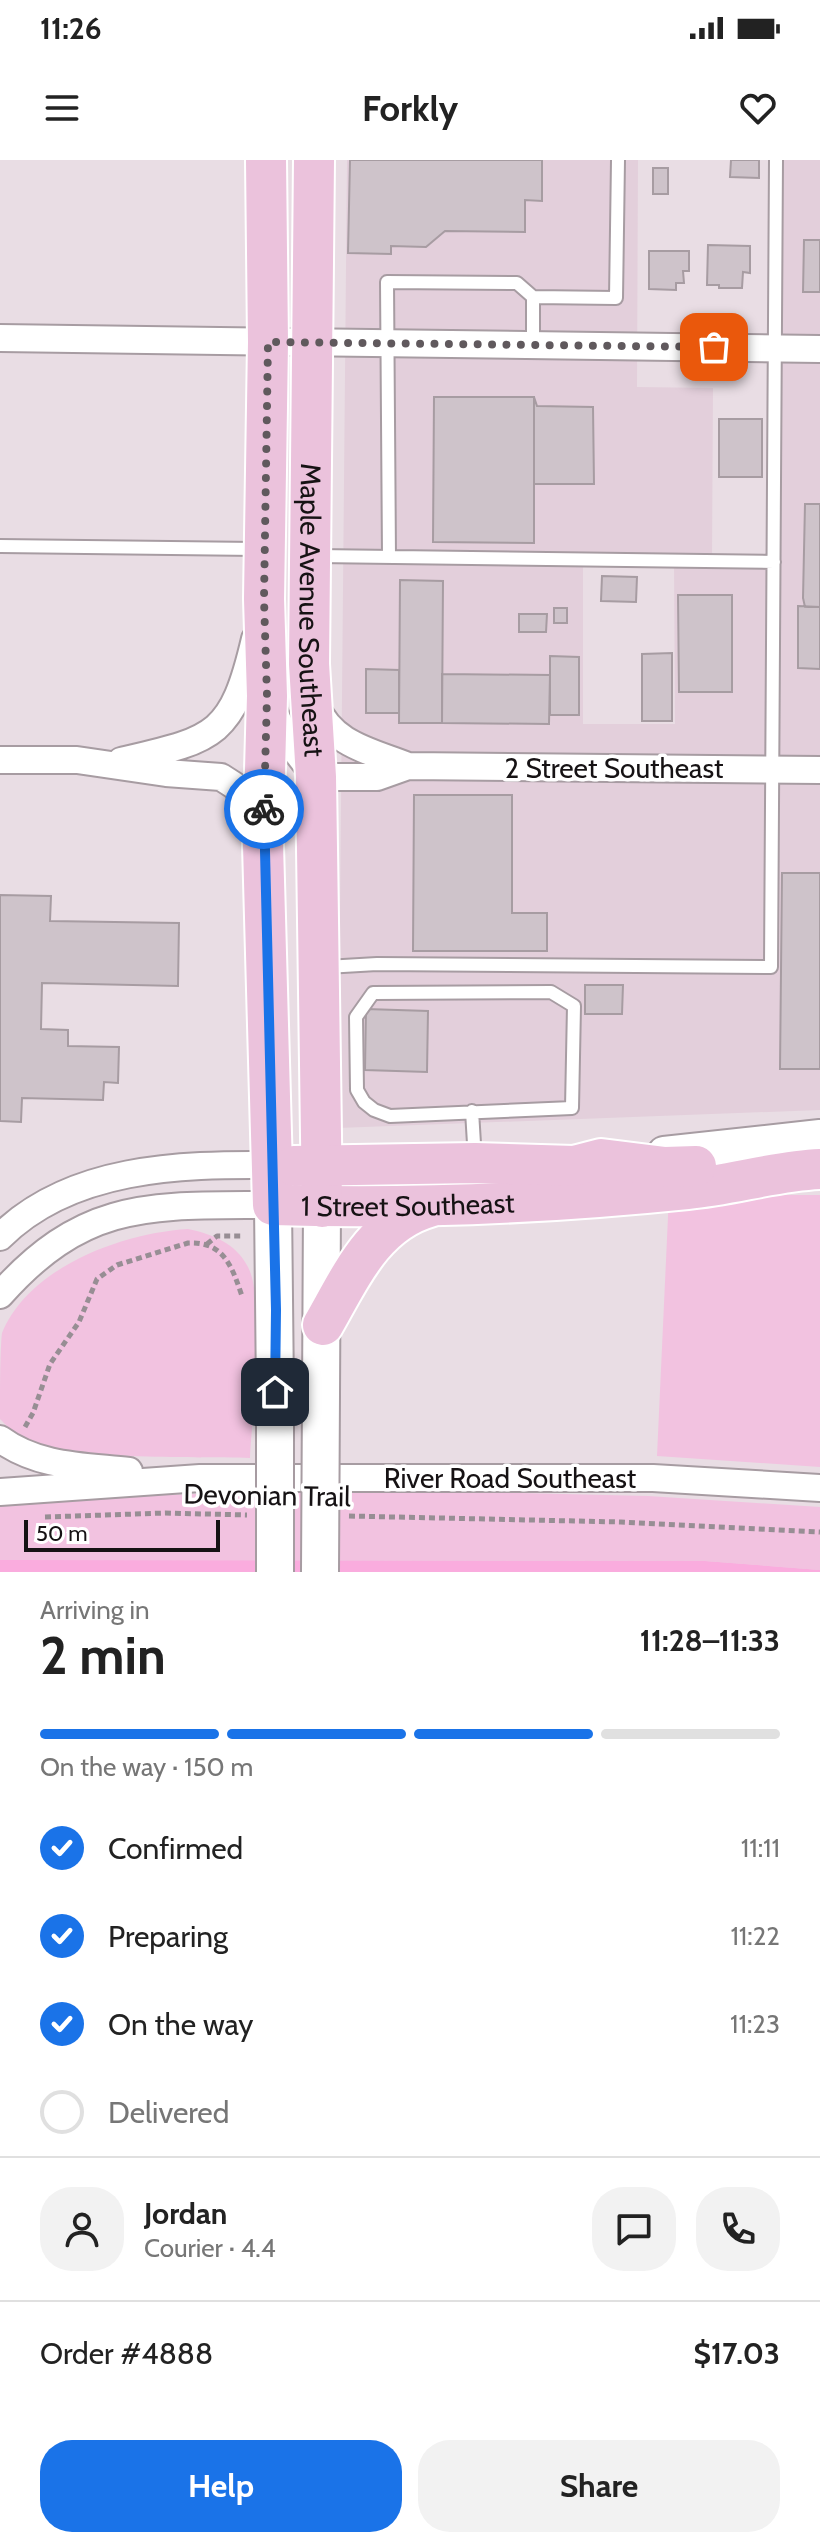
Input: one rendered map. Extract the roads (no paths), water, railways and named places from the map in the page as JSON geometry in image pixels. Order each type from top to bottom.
[{"type":"main road","name":"Maple Avenue Southeast","points":[[266,160],[268,342],[264,599],[267,696],[263,845],[273,1220],[275,1572]]},
{"type":"main road","name":"Maple Avenue Southeast","points":[[314,160],[309,664],[316,777],[322,1167],[320,1572]]},
{"type":"main road","name":"1 Street Southeast","points":[[272,1165],[322,1167],[475,1163],[574,1166],[601,1159],[665,1167],[748,1164],[806,1170]]},
{"type":"main road","name":"1 Street Southeast","points":[[273,1220],[322,1207],[439,1204],[691,1189],[806,1170]]},
{"type":"main road","points":[[323,1325],[369,1247],[408,1213],[439,1204]]},
{"type":"street","points":[[0,338],[820,349]]},
{"type":"street","points":[[110,763],[182,746],[217,729],[233,709],[241,692],[264,599]]},
{"type":"street","name":"2 Street Southeast","points":[[309,664],[313,700],[326,725],[339,739],[408,766]]},
{"type":"street","points":[[267,696],[285,737],[316,777]]},
{"type":"street","points":[[0,760],[110,763],[166,773],[221,777],[243,796],[263,845]]},
{"type":"street","name":"2 Street Southeast","points":[[316,777],[377,777],[408,766],[820,770]]},
{"type":"street","points":[[601,1159],[820,1136]]},
{"type":"street","name":"1 Street Southeast","points":[[0,1237],[32,1212],[58,1197],[99,1182],[194,1165],[272,1165]]},
{"type":"street","name":"1 Street Southeast","points":[[0,1295],[45,1250],[92,1223],[116,1215],[192,1206],[273,1220]]},
{"type":"street","name":"River Road Southeast","points":[[9,1438],[26,1454],[53,1463],[200,1478]]},
{"type":"street","name":"River Road Southeast","points":[[0,1492],[200,1478],[653,1478],[820,1488]]},
{"type":"lane","points":[[389,557],[387,282],[517,283],[533,297],[616,298],[618,160]]},
{"type":"lane","points":[[319,968],[377,964],[771,967],[776,160]]},
{"type":"lane","points":[[533,297],[533,345]]},
{"type":"lane","points":[[0,546],[266,549]]},
{"type":"lane","points":[[310,556],[774,562]]},
{"type":"lane","points":[[551,992],[574,1006],[572,1108],[472,1111],[390,1116],[364,1102],[357,1090],[356,1017],[373,993],[551,992]]},
{"type":"lane","points":[[472,1111],[475,1163]]}]
